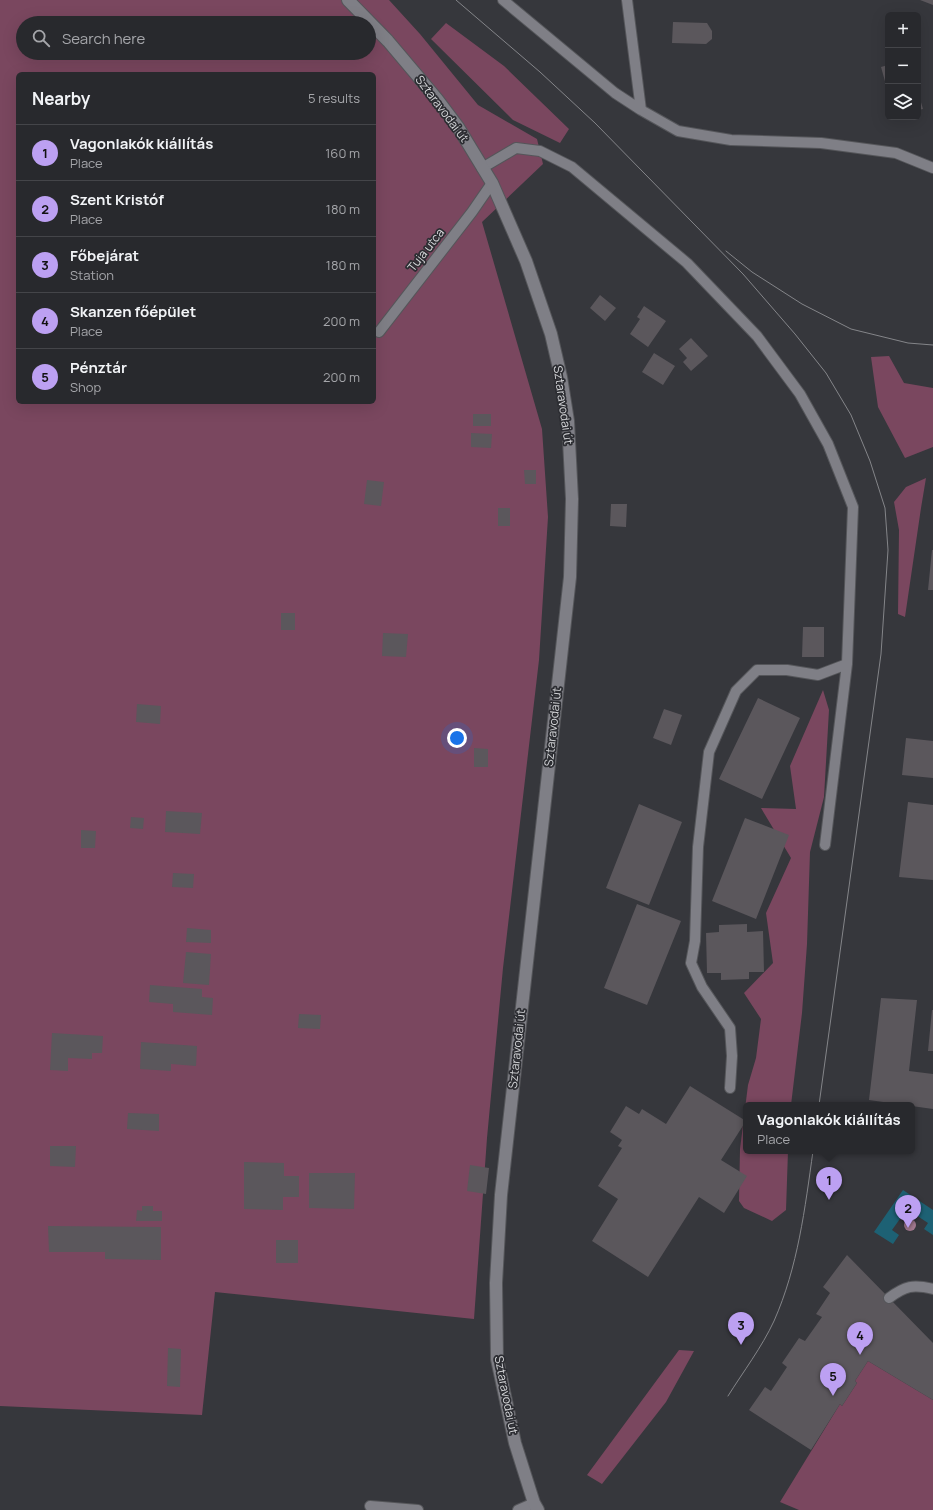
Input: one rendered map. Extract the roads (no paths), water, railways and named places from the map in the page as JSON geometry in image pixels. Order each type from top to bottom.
[{"type":"street","name":"Sztaravodai út","points":[[348,0],[364,16]]},
{"type":"street","name":"Sztaravodai út","points":[[376,29],[436,98],[458,127],[492,183],[526,262],[550,334],[561,377],[568,421],[572,499],[570,577],[501,1195],[496,1283],[497,1359],[515,1443],[536,1507]]},
{"type":"lane","points":[[503,0],[615,93],[678,132],[731,140],[821,143],[896,153],[933,168]]},
{"type":"lane","points":[[627,0],[641,110]]},
{"type":"lane","points":[[482,168],[516,148],[540,152],[572,167],[687,263],[757,336],[800,394],[828,444],[853,507],[847,664],[825,845]]},
{"type":"lane","name":"Tuja utca","points":[[379,332],[472,212],[492,183]]},
{"type":"lane","points":[[730,1088],[732,1056],[730,1028],[702,987],[692,963],[695,941],[698,847],[709,752],[736,691],[756,670],[787,670],[818,675],[847,664]]},
{"type":"lane","points":[[889,1298],[901,1288],[921,1286],[933,1289]]},
{"type":"lane","points":[[370,1506],[418,1510]]},
{"type":"lane","points":[[518,1510],[536,1507]]},
{"type":"water","points":[[903,1190],[933,1210],[933,1235],[924,1229],[928,1223],[907,1209],[892,1230],[899,1235],[893,1244],[874,1232]]},
{"type":"tram line","points":[[456,0],[540,72],[595,123],[743,274],[795,334],[826,373],[851,415],[870,461],[885,508],[888,550],[881,654],[819,1102]]},
{"type":"tram line","points":[[726,251],[752,272],[802,304],[851,329],[908,343],[933,345]]},
{"type":"tram line","points":[[728,1396],[764,1340],[782,1301],[800,1237],[813,1154]]},
{"type":"place","name":"Vagonlakók kiállítás","points":[[829,1200]]},
{"type":"place","name":"Szent Kristóf","points":[[908,1228]]},
{"type":"place","name":"Főbejárat","points":[[741,1345]]},
{"type":"place","name":"Skanzen főépület","points":[[860,1355]]},
{"type":"place","name":"Pénztár","points":[[833,1396]]}]
